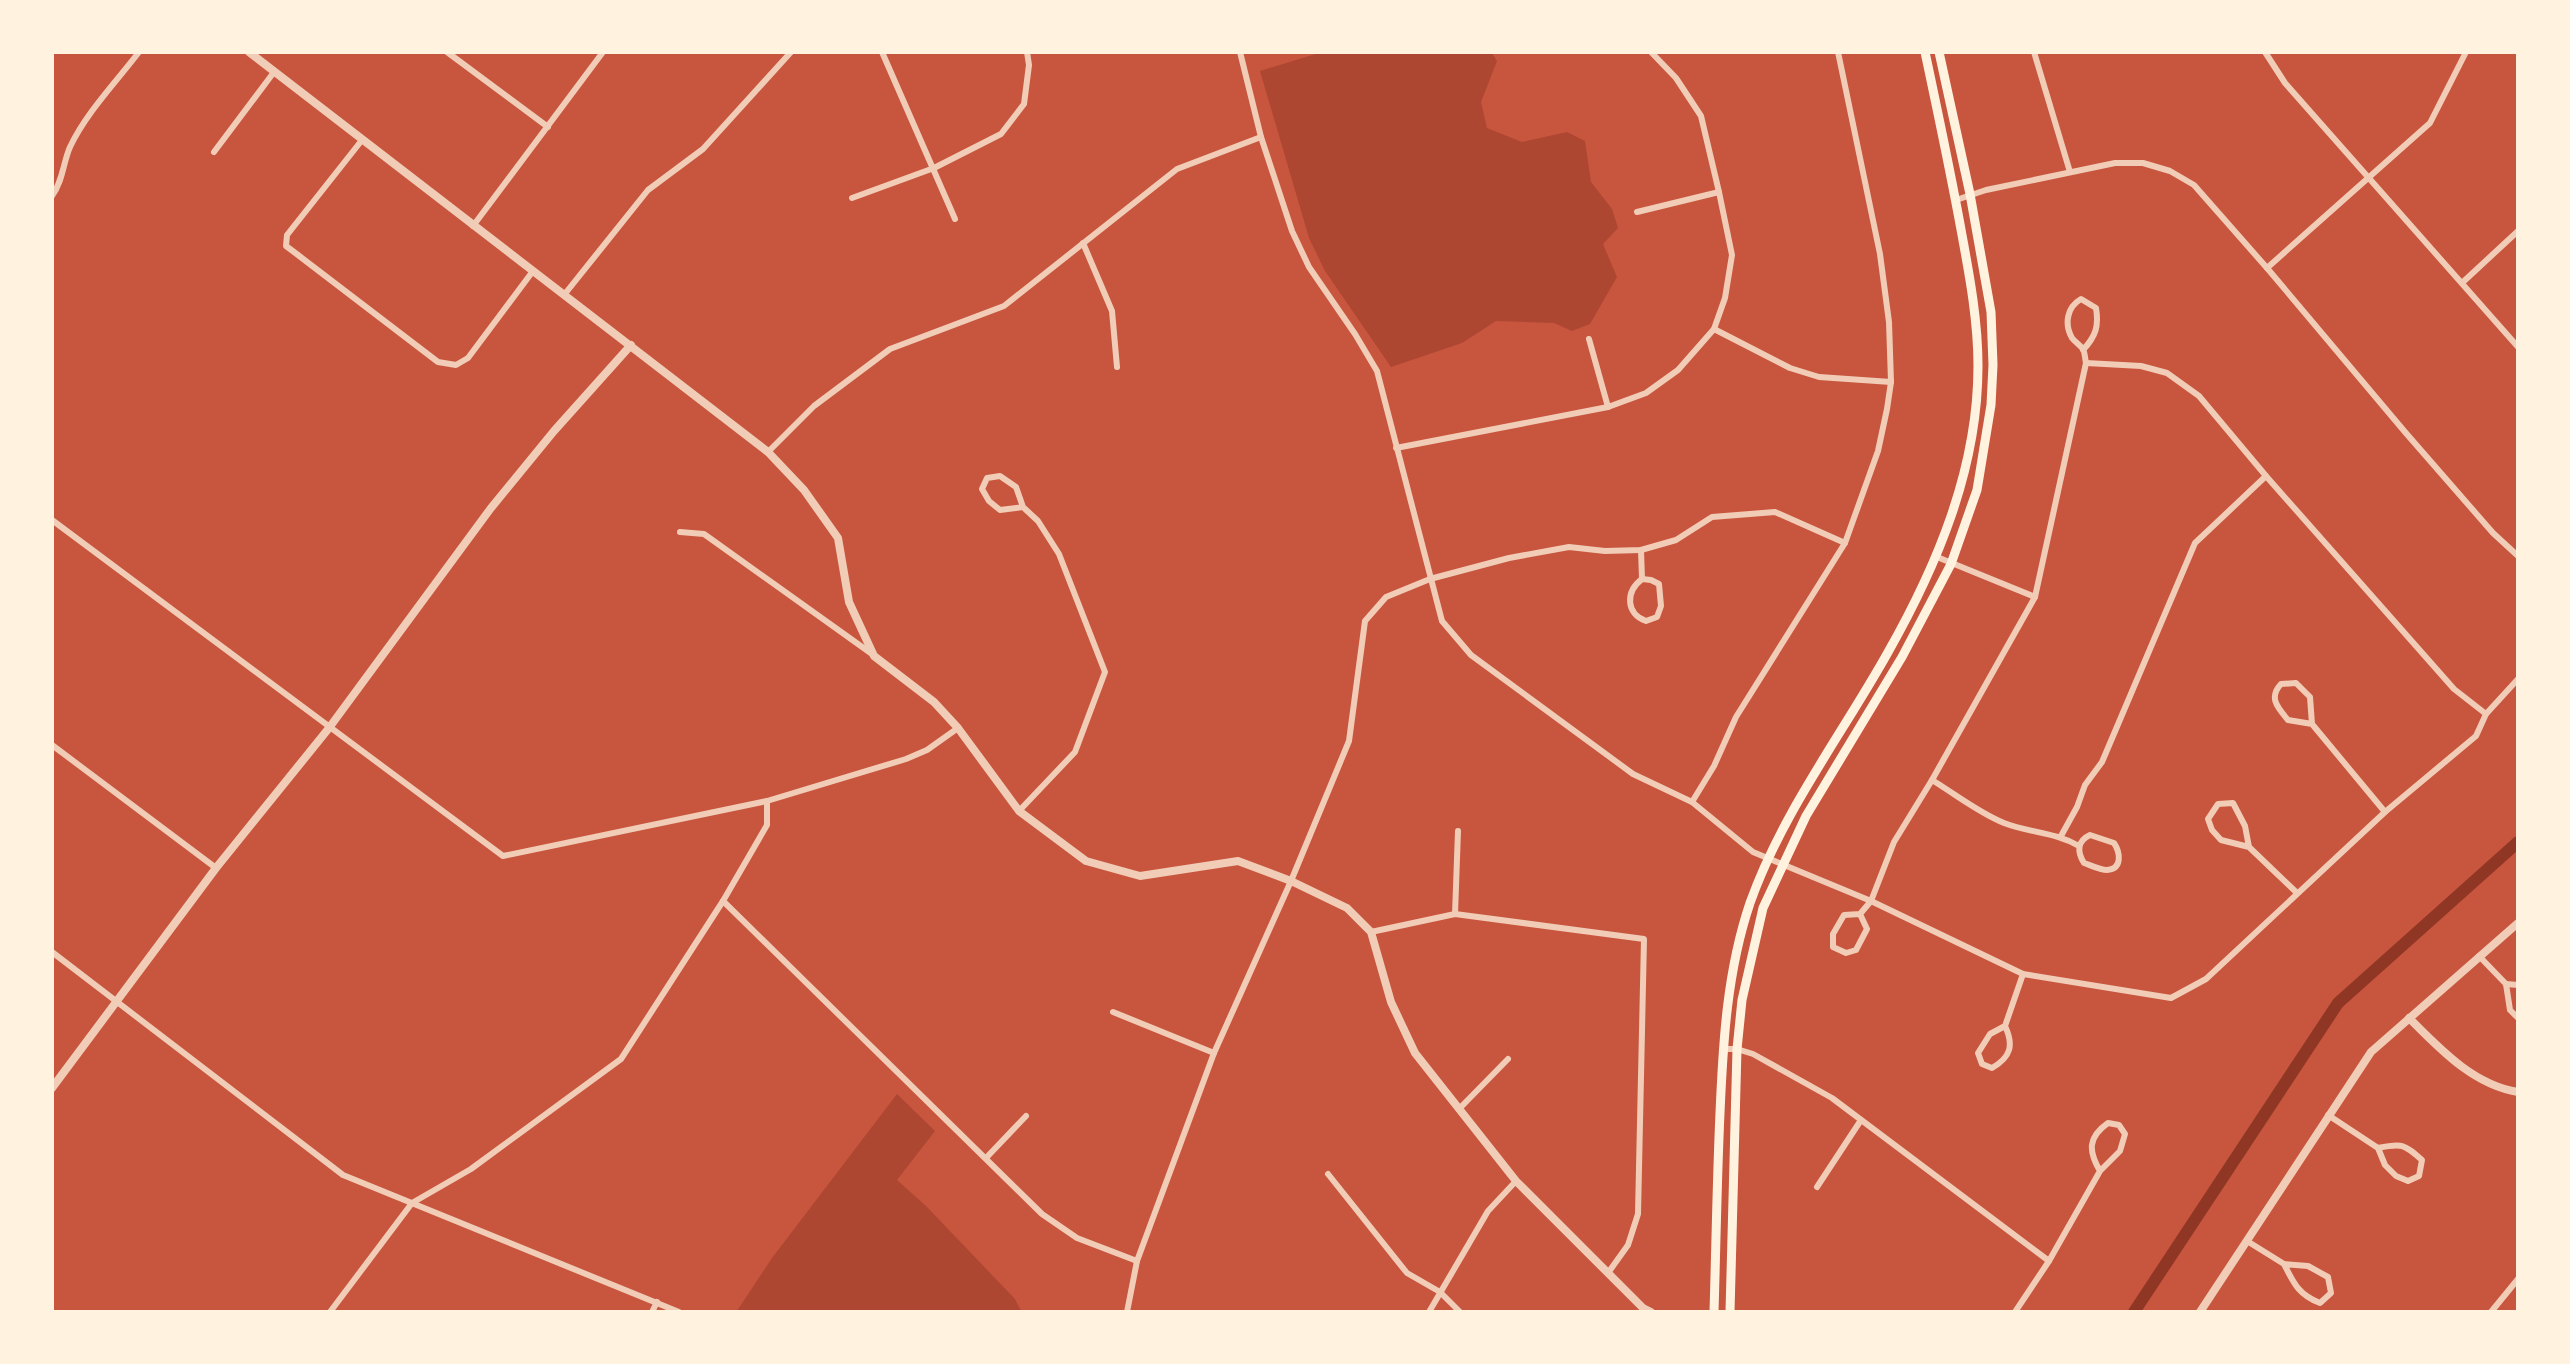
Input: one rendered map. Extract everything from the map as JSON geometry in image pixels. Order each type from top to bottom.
[{"type":"main road","points":[[1714,1311],[1723,1049],[1728,997],[1738,946],[1750,904],[1769,857],[1798,801],[1888,653],[1937,557],[1964,480],[1976,398],[1978,365],[1972,291],[1956,200],[1925,52]]},
{"type":"main road","points":[[1730,1311],[1737,1049],[1742,1000],[1763,908],[1806,816],[1902,657],[1951,564],[1977,490],[1991,405],[1993,365],[1991,312],[1970,194],[1939,52]]},
{"type":"street","points":[[52,195],[58,188],[70,147],[95,108],[139,52]]},
{"type":"street","points":[[249,52],[768,452],[804,490],[838,538],[849,602],[874,656]]},
{"type":"street","points":[[447,52],[548,127]]},
{"type":"street","points":[[473,226],[603,52]]},
{"type":"street","points":[[564,295],[648,190],[704,149],[791,52]]},
{"type":"street","points":[[882,52],[955,219]]},
{"type":"street","points":[[852,198],[934,168],[1001,134],[1024,104],[1029,65],[1027,52]]},
{"type":"street","points":[[1240,52],[1261,137],[1292,231],[1309,267],[1355,334],[1377,371],[1442,621],[1472,655],[1633,774],[1692,802],[1753,852],[1871,901],[2023,974],[2171,998],[2206,979],[2296,892],[2385,812],[2476,736],[2486,714],[2517,680]]},
{"type":"street","points":[[1396,448],[1608,407],[1646,393],[1677,370],[1714,329],[1725,298],[1732,255],[1719,192],[1701,116],[1676,78],[1650,52]]},
{"type":"street","points":[[1692,802],[1714,766],[1736,717],[1845,543],[1878,451],[1891,382],[1889,322],[1880,254],[1838,52]]},
{"type":"street","points":[[2034,52],[2070,172]]},
{"type":"street","points":[[2265,52],[2285,83],[2463,282],[2517,346]]},
{"type":"street","points":[[2267,268],[2430,123],[2466,52]]},
{"type":"street","points":[[214,152],[274,72]]},
{"type":"street","points":[[768,452],[814,405],[890,349],[1004,306],[1177,169],[1261,137]]},
{"type":"street","points":[[362,140],[287,235],[286,246],[438,362],[456,365],[468,358],[533,271]]},
{"type":"street","points":[[1956,200],[1970,194],[2070,172],[2125,163],[2143,163],[2170,171],[2194,185],[2405,432],[2493,533],[2517,556]]},
{"type":"street","points":[[1637,212],[1719,192]]},
{"type":"street","points":[[2463,282],[2517,231]]},
{"type":"street","points":[[1083,243],[1112,310],[1117,368]]},
{"type":"street","points":[[1860,914],[1867,929],[1856,950],[1846,953],[1833,947],[1833,934],[1844,915],[1860,914],[1871,901],[1894,842],[1932,780],[2035,597],[2086,363],[2084,350],[2072,338],[2068,327],[2068,312],[2074,303],[2081,300],[2088,301],[2096,308],[2098,324],[2094,339],[2084,350]]},
{"type":"street","points":[[1714,329],[1790,368],[1819,377],[1891,382]]},
{"type":"street","points":[[1589,339],[1608,407]]},
{"type":"street","points":[[52,1088],[216,868],[329,728],[491,508],[554,431],[631,345]]},
{"type":"street","points":[[2086,363],[2140,366],[2167,373],[2199,396],[2266,476],[2454,689],[2486,714]]},
{"type":"street","points":[[1019,812],[1075,752],[1105,672],[1059,554],[1038,521],[1023,507],[1016,487],[1000,476],[987,478],[982,489],[1000,510],[1023,507]]},
{"type":"street","points":[[2061,836],[2077,807],[2085,784],[2102,762],[2195,543],[2266,476]]},
{"type":"street","points":[[1127,1311],[1137,1261],[1214,1053],[1291,881],[1349,741],[1365,621],[1386,597],[1430,579],[1509,558],[1569,547],[1605,551],[1641,550],[1676,540],[1712,517],[1775,512],[1845,543]]},
{"type":"street","points":[[52,520],[502,856],[767,801],[906,759],[927,750],[958,728]]},
{"type":"street","points":[[680,532],[704,534],[934,702],[958,728],[1019,812],[1086,861],[1140,876],[1238,861],[1291,881],[1347,908],[1371,932],[1391,1002],[1415,1053],[1516,1181],[1643,1308],[1652,1311]]},
{"type":"street","points":[[1641,550],[1641,579],[1630,592],[1632,611],[1637,618],[1646,621],[1657,617],[1661,606],[1659,584],[1641,579]]},
{"type":"street","points":[[1937,557],[2035,597]]},
{"type":"street","points":[[2313,724],[2288,720],[2273,699],[2275,690],[2281,684],[2296,683],[2310,697],[2313,724],[2385,812]]},
{"type":"street","points":[[52,745],[216,868]]},
{"type":"street","points":[[1932,780],[2002,822],[2034,833],[2061,836],[2079,846]]},
{"type":"street","points":[[330,1311],[412,1203],[471,1170],[621,1059],[723,901],[767,825],[767,801]]},
{"type":"street","points":[[2249,847],[2245,826],[2233,803],[2218,804],[2208,819],[2212,831],[2221,840],[2249,847],[2296,892]]},
{"type":"street","points":[[1455,914],[1458,831]]},
{"type":"street","points":[[2090,835],[2115,843],[2120,852],[2119,861],[2107,870],[2084,863],[2079,855],[2079,846],[2082,838],[2090,835]]},
{"type":"street","points":[[723,901],[1042,1214],[1077,1238],[1137,1261]]},
{"type":"street","points":[[1371,932],[1455,914],[1644,939],[1638,1214],[1628,1245],[1608,1273]]},
{"type":"street","points":[[2200,1311],[2371,1052],[2517,923]]},
{"type":"street","points":[[52,952],[343,1175],[679,1311]]},
{"type":"street","points":[[2479,956],[2506,984],[2510,1010],[2517,1018]]},
{"type":"street","points":[[2004,1026],[2011,1039],[2010,1049],[2002,1063],[1992,1068],[1982,1064],[1978,1053],[1990,1034],[2004,1026],[2023,974]]},
{"type":"street","points":[[2506,984],[2517,985]]},
{"type":"street","points":[[1113,1012],[1214,1053]]},
{"type":"street","points":[[2409,1017],[2450,1058],[2499,1089],[2517,1092]]},
{"type":"street","points":[[1723,1049],[1737,1049],[1753,1054],[1832,1098],[2049,1262]]},
{"type":"street","points":[[1459,1109],[1508,1059]]},
{"type":"street","points":[[2328,1115],[2378,1148],[2385,1166],[2396,1176],[2408,1181],[2419,1176],[2422,1160],[2408,1148],[2400,1144],[2378,1148]]},
{"type":"street","points":[[986,1158],[1026,1116]]},
{"type":"street","points":[[1817,1187],[1861,1120]]},
{"type":"street","points":[[2015,1311],[2049,1262],[2100,1171],[2120,1151],[2125,1134],[2119,1125],[2108,1123],[2098,1130],[2091,1155],[2100,1171]]},
{"type":"street","points":[[1328,1174],[1407,1273],[1440,1292],[1460,1311]]},
{"type":"street","points":[[1429,1311],[1488,1211],[1516,1181]]},
{"type":"street","points":[[2247,1241],[2284,1264],[2308,1266],[2328,1277],[2331,1293],[2320,1303],[2306,1297],[2293,1283],[2284,1264]]},
{"type":"street","points":[[2491,1311],[2517,1279]]},
{"type":"street","points":[[652,1311],[657,1302]]},
{"type":"shaded area","points":[[1319,53],[1492,53],[1497,61],[1481,102],[1487,128],[1522,142],[1567,132],[1585,141],[1591,182],[1612,209],[1618,228],[1603,244],[1617,277],[1590,324],[1572,331],[1554,323],[1496,321],[1462,343],[1391,367],[1325,271],[1309,238],[1260,71]]},
{"type":"shaded area","points":[[897,1094],[935,1131],[897,1180],[926,1206],[1015,1299],[1021,1311],[737,1311],[772,1258]]},
{"type":"waterway","points":[[2134,1312],[2338,1003],[2518,842]]}]
